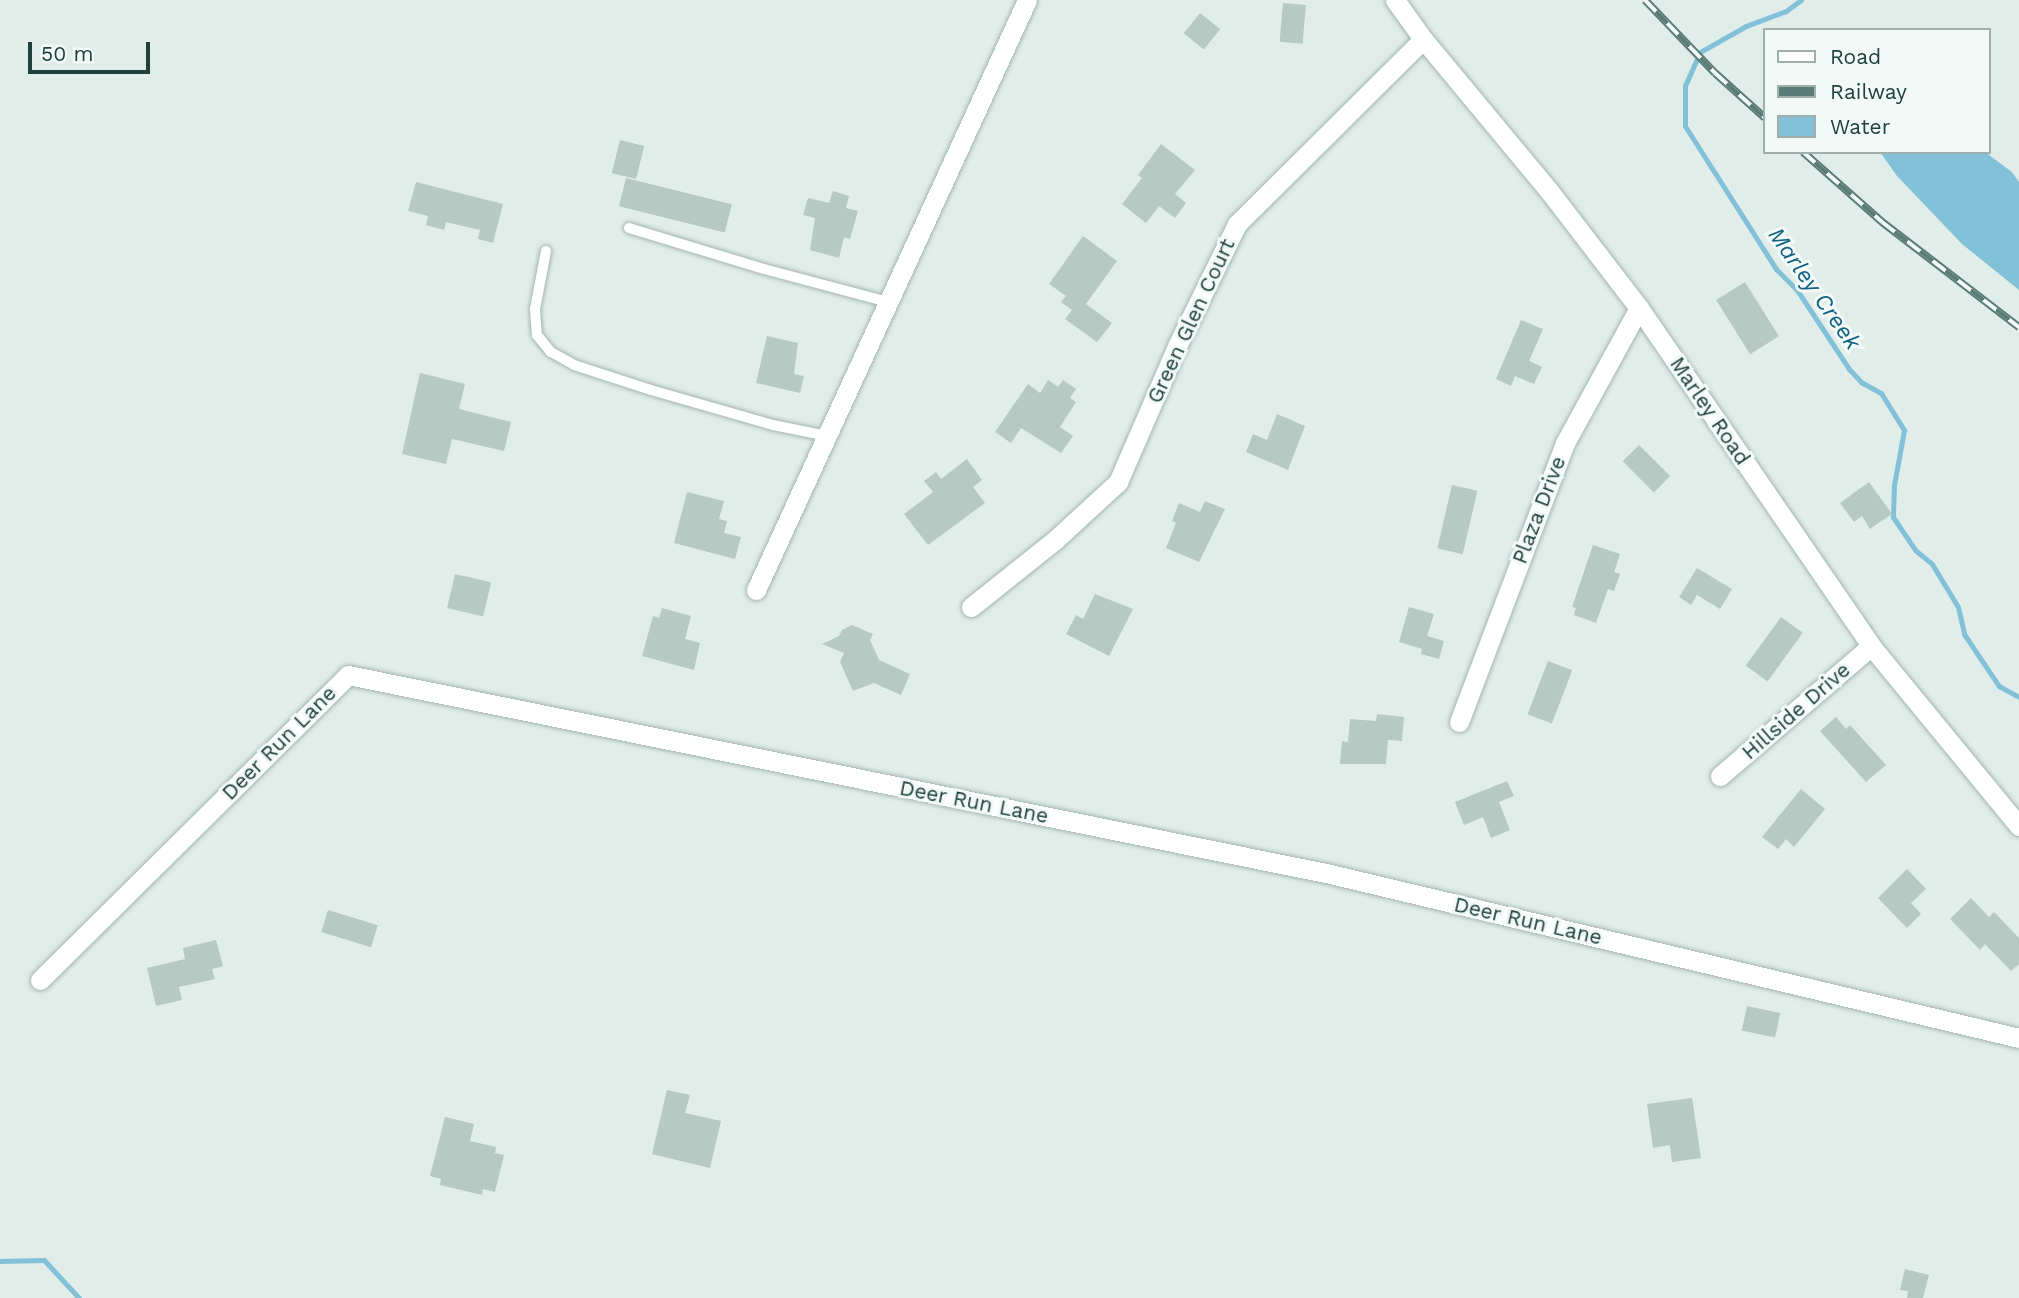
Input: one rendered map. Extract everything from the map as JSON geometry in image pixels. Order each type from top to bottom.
[{"type":"street","points":[[756,590],[1027,0]]},
{"type":"street","name":"Marley Road","points":[[1395,0],[1423,39],[1550,191],[1639,307],[1871,646],[2019,826]]},
{"type":"street","name":"Green Glen Court","points":[[971,607],[1055,540],[1118,482],[1177,346],[1237,224],[1423,39]]},
{"type":"street","name":"Plaza Drive","points":[[1459,722],[1565,443],[1639,307]]},
{"type":"street","name":"Hillside Drive","points":[[1720,776],[1871,646]]},
{"type":"street","name":"Deer Run Lane","points":[[40,980],[348,675],[1326,873],[2019,1038]]},
{"type":"lane","points":[[629,228],[888,302]]},
{"type":"lane","points":[[545,251],[534,309],[537,335],[551,352],[574,365],[651,390],[773,425],[827,436]]},
{"type":"water","points":[[1881,154],[1988,154],[2012,172],[2019,182],[2019,290],[1962,244],[1897,176]]},
{"type":"building","points":[[1283,3],[1306,5],[1303,44],[1280,42]]},
{"type":"building","points":[[1200,13],[1220,29],[1204,50],[1184,33]]},
{"type":"building","points":[[620,140],[644,146],[636,179],[612,173]]},
{"type":"building","points":[[1161,144],[1195,170],[1175,194],[1186,203],[1175,218],[1159,206],[1146,223],[1122,204],[1142,178],[1138,175]]},
{"type":"building","points":[[626,178],[732,204],[725,233],[619,206]]},
{"type":"building","points":[[416,182],[503,204],[493,243],[478,239],[480,230],[446,222],[444,230],[426,225],[428,216],[408,211]]},
{"type":"building","points":[[833,191],[849,196],[846,208],[858,211],[850,239],[844,237],[839,258],[810,250],[815,218],[803,215],[808,198],[829,203]]},
{"type":"building","points":[[1083,236],[1117,261],[1086,304],[1112,323],[1097,342],[1065,319],[1072,310],[1061,302],[1066,296],[1049,284]]},
{"type":"building","points":[[1745,282],[1779,336],[1750,354],[1716,300]]},
{"type":"building","points":[[1521,320],[1543,329],[1529,361],[1542,367],[1534,384],[1515,376],[1511,386],[1496,379]]},
{"type":"building","points":[[767,336],[798,343],[794,374],[804,376],[800,393],[756,383]]},
{"type":"building","points":[[420,373],[465,384],[459,409],[511,422],[504,451],[452,439],[446,464],[402,454]]},
{"type":"building","points":[[1048,380],[1058,387],[1063,380],[1076,389],[1070,398],[1076,402],[1060,427],[1073,436],[1061,453],[1021,428],[1011,443],[995,432],[1028,384],[1040,393]]},
{"type":"building","points":[[1277,414],[1305,426],[1288,470],[1246,452],[1253,434],[1267,440]]},
{"type":"building","points":[[1639,445],[1670,476],[1654,492],[1623,461]]},
{"type":"building","points":[[967,459],[982,480],[973,487],[985,503],[928,545],[904,514],[933,492],[924,481],[936,472],[941,479]]},
{"type":"building","points":[[1869,482],[1892,514],[1870,529],[1862,516],[1854,522],[1840,503]]},
{"type":"building","points":[[1452,485],[1477,491],[1463,554],[1437,548]]},
{"type":"building","points":[[687,492],[724,501],[719,519],[727,521],[724,533],[741,537],[735,559],[674,543]]},
{"type":"building","points":[[1205,501],[1225,509],[1199,562],[1166,548],[1176,523],[1172,521],[1179,503],[1200,512]]},
{"type":"building","points":[[1593,545],[1620,554],[1614,572],[1620,574],[1614,591],[1608,589],[1596,623],[1574,615],[1576,608],[1572,607]]},
{"type":"building","points":[[1697,568],[1732,589],[1720,609],[1697,595],[1691,605],[1679,597]]},
{"type":"building","points":[[455,574],[491,582],[483,616],[447,608]]},
{"type":"building","points":[[1095,594],[1133,609],[1109,656],[1066,634],[1076,615],[1083,619]]},
{"type":"building","points":[[1409,607],[1434,614],[1427,636],[1444,641],[1439,659],[1421,654],[1422,649],[1399,642]]},
{"type":"building","points":[[662,608],[691,616],[685,639],[700,643],[694,670],[642,656],[653,616],[659,618]]},
{"type":"building","points":[[1781,617],[1803,633],[1768,681],[1746,666]]},
{"type":"building","points":[[852,625],[873,634],[870,640],[879,660],[910,674],[901,695],[874,683],[853,691],[840,662],[844,653],[822,644],[839,636],[842,630]]},
{"type":"building","points":[[1548,661],[1572,670],[1552,724],[1528,714]]},
{"type":"building","points":[[1377,714],[1404,717],[1402,741],[1388,740],[1386,764],[1340,764],[1342,741],[1348,742],[1350,719],[1376,721]]},
{"type":"building","points":[[1836,717],[1846,729],[1850,725],[1886,765],[1866,782],[1820,731]]},
{"type":"building","points":[[1507,781],[1514,796],[1499,802],[1510,830],[1491,838],[1483,817],[1464,825],[1455,802]]},
{"type":"building","points":[[1801,789],[1825,809],[1794,847],[1786,839],[1778,849],[1762,837]]},
{"type":"building","points":[[1907,869],[1926,889],[1911,903],[1921,914],[1907,928],[1878,898]]},
{"type":"building","points":[[1971,898],[1989,917],[1994,912],[2019,938],[2019,964],[2011,971],[1985,944],[1980,950],[1950,919]]},
{"type":"building","points":[[328,910],[378,925],[371,947],[321,932]]},
{"type":"building","points":[[216,940],[223,966],[212,969],[215,979],[179,987],[182,1000],[156,1006],[147,968],[185,959],[183,948]]},
{"type":"building","points":[[1747,1006],[1780,1013],[1775,1038],[1742,1030]]},
{"type":"building","points":[[667,1090],[690,1095],[685,1113],[721,1121],[710,1168],[652,1154]]},
{"type":"building","points":[[1692,1098],[1701,1158],[1672,1162],[1670,1145],[1653,1148],[1647,1104]]},
{"type":"building","points":[[445,1117],[474,1124],[470,1141],[496,1147],[495,1153],[504,1155],[495,1192],[483,1189],[482,1195],[440,1185],[441,1179],[430,1176]]},
{"type":"building","points":[[1905,1269],[1929,1275],[1923,1298],[1907,1298],[1908,1291],[1900,1290]]},
{"type":"waterway","name":"Marley Creek","points":[[1801,0],[1786,11],[1746,26],[1700,52],[1685,85],[1685,126],[1776,269],[1797,290],[1849,369],[1861,382],[1881,393],[1904,430],[1894,485],[1893,517],[1915,550],[1932,564],[1958,607],[1964,634],[1999,686],[2019,697]]},
{"type":"waterway","points":[[0,1261],[44,1260],[79,1298]]},
{"type":"railway","points":[[1645,0],[1715,73],[1764,117]]},
{"type":"railway","points":[[1805,154],[1882,222],[2019,327]]}]
